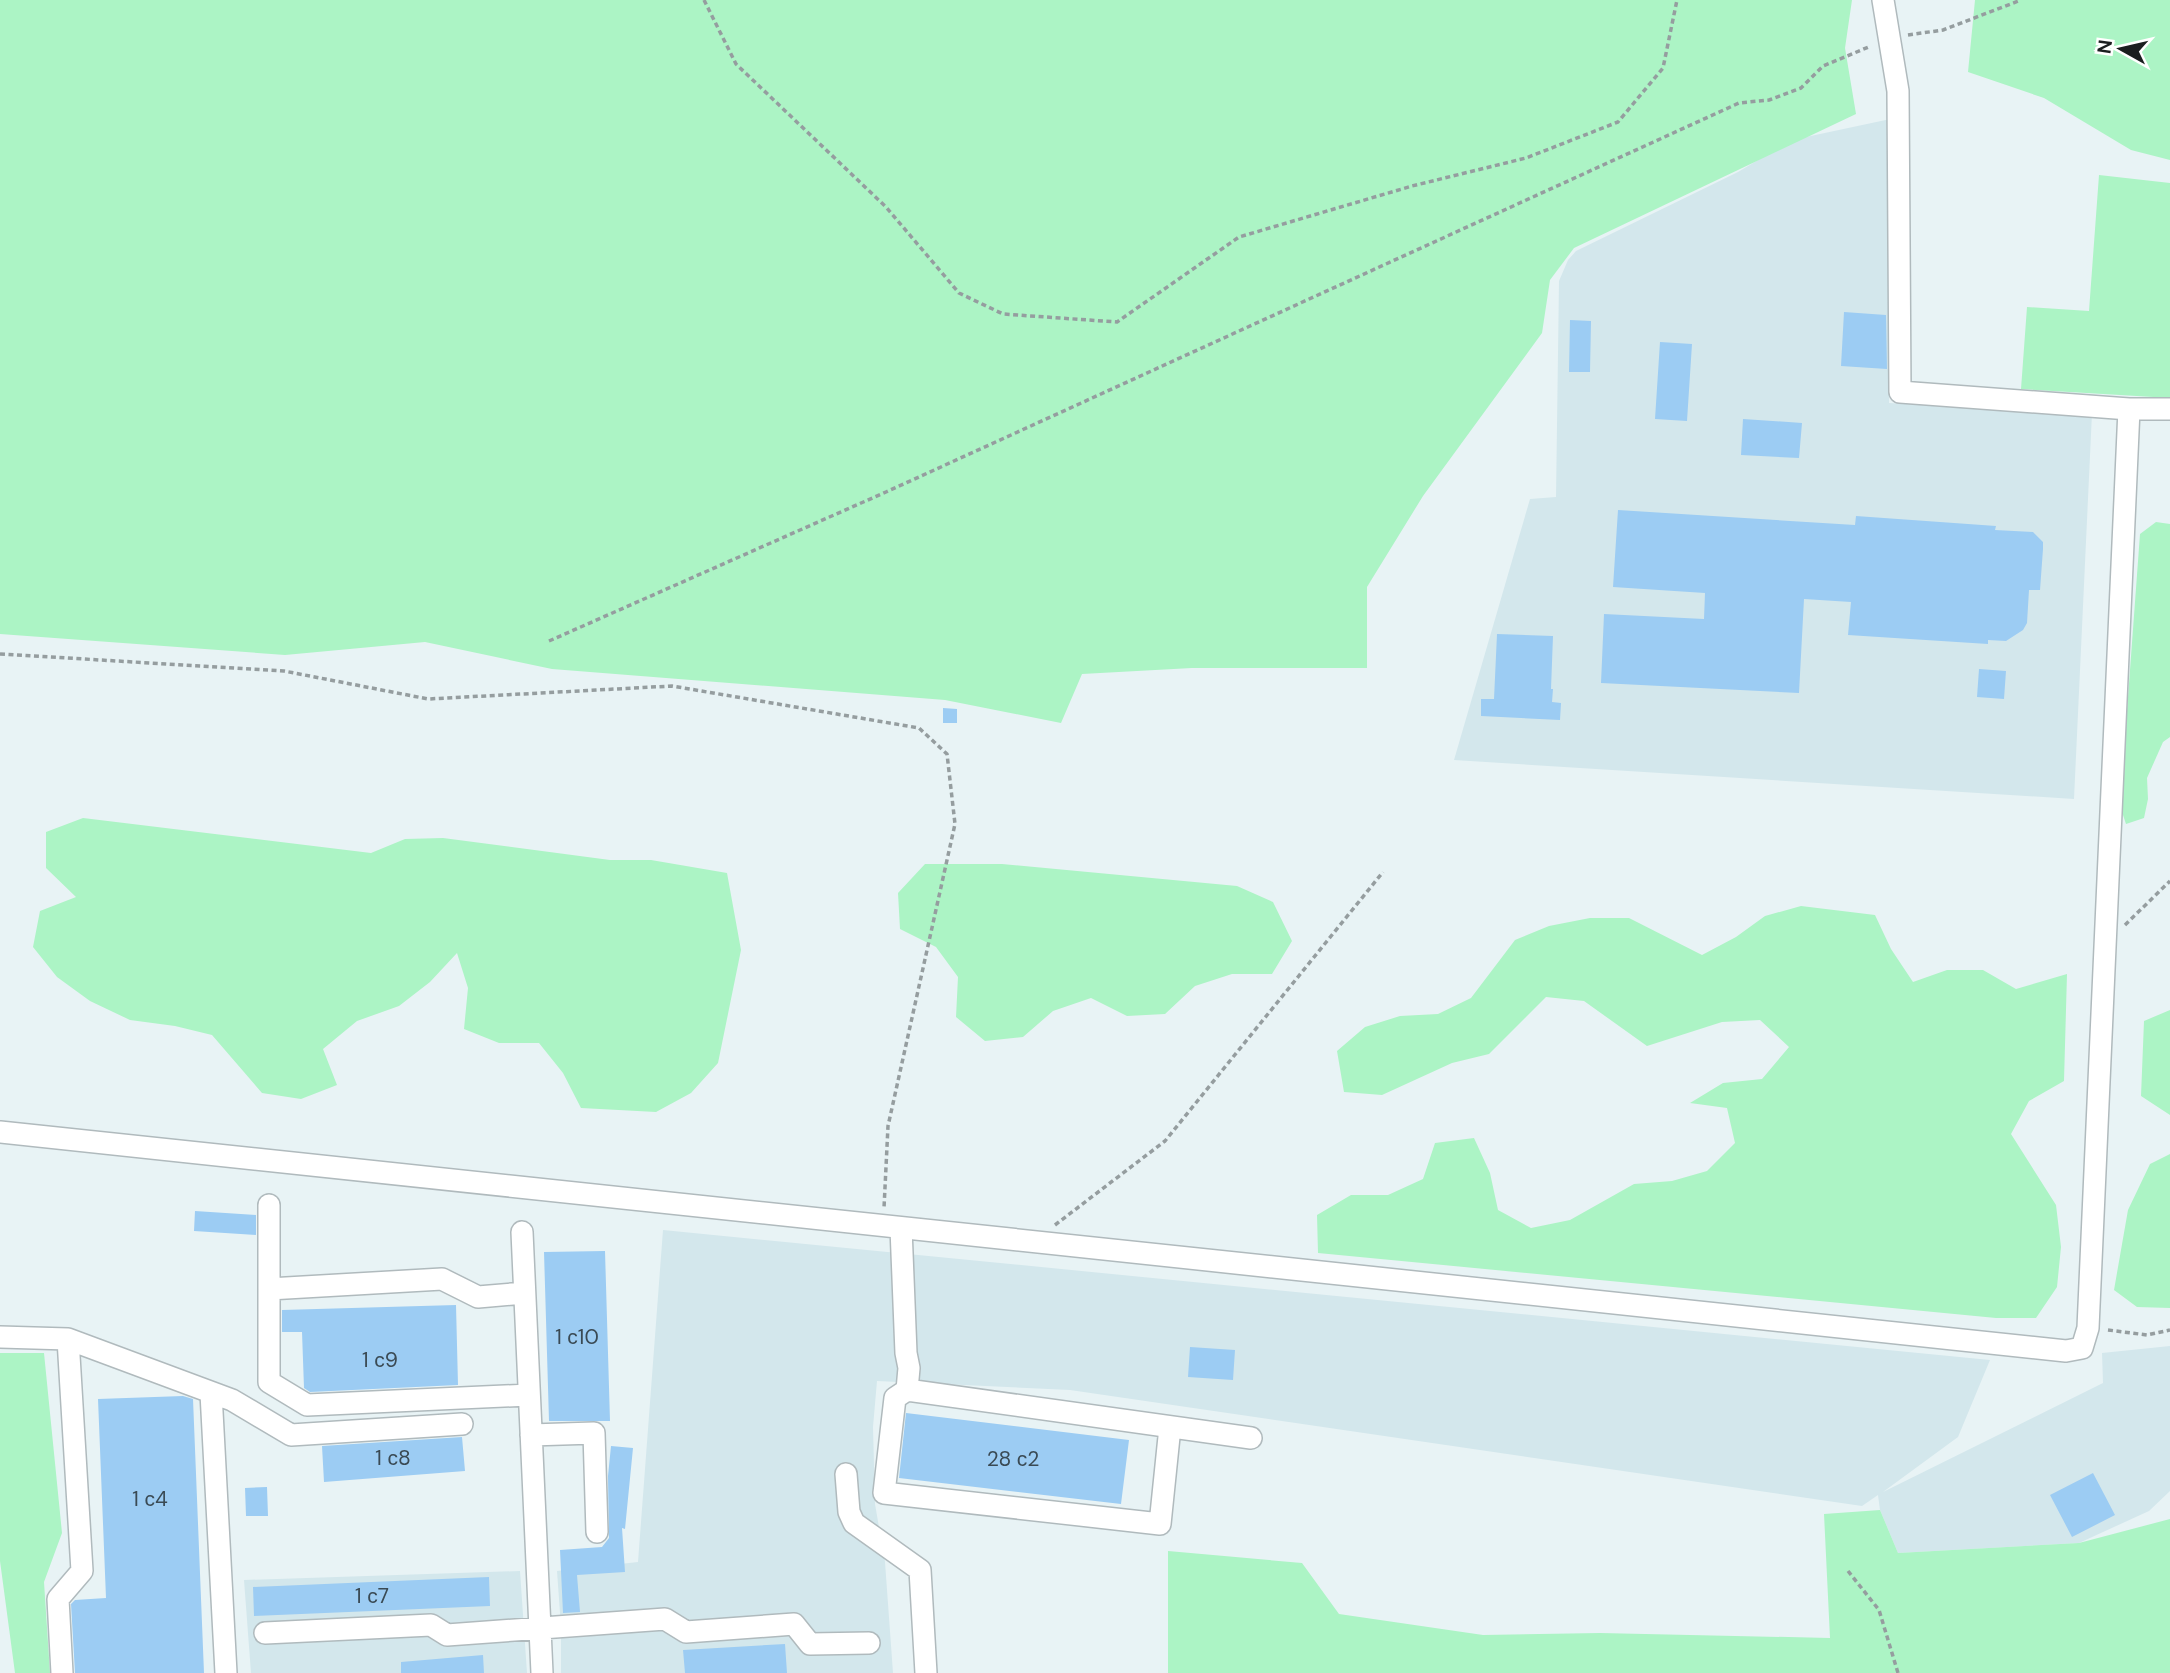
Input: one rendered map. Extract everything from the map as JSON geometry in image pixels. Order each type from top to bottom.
[{"type":"lane","points":[[1883,0],[1898,91],[1900,392],[2170,410]]},
{"type":"lane","points":[[0,1132],[2066,1351],[2082,1348],[2088,1328],[2129,409]]},
{"type":"lane","points":[[270,1205],[269,1382],[307,1405],[529,1395]]},
{"type":"lane","points":[[892,1227],[909,1368],[907,1390]]},
{"type":"lane","points":[[522,1232],[542,1673]]},
{"type":"lane","points":[[269,1289],[442,1279],[478,1297],[524,1293]]},
{"type":"lane","points":[[0,1337],[68,1339],[232,1400],[291,1435],[462,1424]]},
{"type":"lane","points":[[62,1673],[58,1599],[82,1571],[68,1339]]},
{"type":"lane","points":[[1170,1427],[1160,1524],[884,1493],[895,1398],[907,1390],[1251,1438]]},
{"type":"lane","points":[[211,1392],[226,1673]]},
{"type":"lane","points":[[531,1435],[594,1433],[597,1532]]},
{"type":"lane","points":[[846,1474],[849,1512],[854,1523],[920,1570],[926,1673]]},
{"type":"lane","points":[[265,1633],[431,1625],[447,1635],[664,1619],[686,1632],[794,1624],[810,1644],[869,1643]]},
{"type":"path","points":[[704,0],[736,64],[886,207],[959,293],[1003,314],[1118,322],[1239,237],[1412,186],[1526,158],[1618,122],[1663,68],[1677,0]]},
{"type":"path","points":[[549,641],[887,492],[1739,103]]},
{"type":"path","points":[[0,654],[284,671],[428,699],[672,686],[919,728],[947,754],[955,824],[888,1126],[892,1227]]},
{"type":"path","points":[[1033,1242],[1165,1141],[1382,872]]},
{"type":"path","points":[[2106,944],[2170,881]]},
{"type":"path","points":[[2088,1328],[2147,1335],[2170,1331]]},
{"type":"path","points":[[1848,1571],[1879,1610],[1898,1673]]},
{"type":"shaded area","points":[[1895,118],[1889,403],[2092,413],[2074,799],[1454,760],[1530,499],[1556,497],[1559,281],[1568,260],[1576,251],[1738,172],[1792,140]]},
{"type":"shaded area","points":[[663,1230],[1990,1360],[1958,1437],[1883,1492],[2103,1383],[2102,1353],[2170,1346],[2170,1491],[2149,1511],[2079,1543],[1898,1553],[1880,1510],[1878,1495],[1862,1506],[1070,1390],[877,1381],[873,1427],[875,1504],[885,1562],[893,1673],[561,1673],[557,1571],[638,1562]]},
{"type":"shaded area","points":[[520,1571],[527,1673],[251,1673],[244,1580]]},
{"type":"green space","points":[[0,0],[1852,0],[1845,48],[1856,114],[1574,248],[1550,280],[1542,333],[1423,496],[1367,587],[1367,668],[1192,668],[1082,674],[1061,723],[945,700],[552,669],[425,642],[285,655],[0,634]]},
{"type":"green space","points":[[1975,0],[2170,0],[2170,160],[2131,150],[2044,98],[1968,72]]},
{"type":"green space","points":[[2099,175],[2170,183],[2170,398],[2021,389],[2027,307],[2089,311]]},
{"type":"green space","points":[[2156,522],[2170,524],[2170,737],[2163,742],[2147,778],[2148,799],[2144,818],[2126,824],[2120,806],[2140,534]]},
{"type":"green space","points":[[83,818],[371,853],[405,839],[443,838],[610,860],[651,860],[727,873],[741,950],[718,1063],[691,1093],[656,1112],[581,1108],[563,1073],[539,1043],[499,1043],[464,1029],[468,988],[457,953],[430,982],[399,1006],[357,1021],[323,1049],[337,1085],[301,1099],[262,1093],[212,1035],[175,1026],[130,1020],[90,1001],[57,977],[33,947],[40,911],[76,897],[46,868],[46,832]]},
{"type":"green space","points":[[925,864],[1002,864],[1237,886],[1273,902],[1292,941],[1272,974],[1232,974],[1195,986],[1165,1014],[1127,1016],[1091,998],[1053,1011],[1023,1037],[985,1041],[956,1017],[958,977],[936,947],[900,929],[898,893]]},
{"type":"green space","points":[[1801,906],[1875,915],[1891,949],[1913,982],[1947,970],[1983,970],[2016,989],[2067,974],[2064,1081],[2029,1101],[2011,1134],[2056,1205],[2061,1247],[2057,1287],[2036,1318],[1996,1318],[1318,1253],[1317,1215],[1351,1195],[1388,1195],[1423,1179],[1435,1143],[1474,1138],[1490,1173],[1498,1210],[1531,1228],[1570,1220],[1634,1184],[1672,1181],[1707,1171],[1735,1143],[1727,1108],[1690,1103],[1723,1083],[1762,1079],[1789,1047],[1760,1020],[1722,1022],[1647,1046],[1584,1001],[1546,997],[1489,1054],[1452,1063],[1382,1095],[1344,1092],[1337,1051],[1365,1027],[1400,1016],[1438,1014],[1471,998],[1515,940],[1549,926],[1590,918],[1629,918],[1702,955],[1736,937],[1765,916]]},
{"type":"green space","points":[[2170,1010],[2170,1115],[2141,1096],[2144,1021]]},
{"type":"green space","points":[[2170,1154],[2170,1308],[2137,1307],[2114,1290],[2128,1210],[2150,1164]]},
{"type":"green space","points":[[0,1353],[44,1353],[62,1533],[44,1582],[50,1673],[15,1673],[0,1561]]},
{"type":"green space","points":[[1880,1510],[1898,1553],[2079,1543],[2170,1519],[2170,1673],[1168,1673],[1168,1551],[1302,1563],[1339,1614],[1483,1635],[1600,1633],[1830,1638],[1824,1514]]},
{"type":"building","points":[[1844,312],[1886,315],[1887,369],[1841,366]]},
{"type":"building","points":[[1570,320],[1591,321],[1590,372],[1569,372]]},
{"type":"building","points":[[1660,342],[1692,344],[1687,421],[1655,419]]},
{"type":"building","points":[[1743,419],[1802,423],[1799,458],[1741,455]]},
{"type":"building","points":[[1618,510],[1855,525],[1856,516],[1996,526],[1995,530],[2033,532],[2043,542],[2040,590],[2029,590],[2027,623],[2023,630],[2006,641],[1988,640],[1988,644],[1848,635],[1851,602],[1804,599],[1799,693],[1601,683],[1604,614],[1704,619],[1705,593],[1613,587]]},
{"type":"building","points":[[1497,634],[1553,636],[1552,702],[1561,703],[1560,720],[1481,716],[1481,699],[1494,699]]},
{"type":"building","points":[[1979,669],[2006,671],[2004,699],[1977,697]]},
{"type":"building","points":[[943,708],[957,709],[957,723],[943,723]]},
{"type":"building","points":[[195,1211],[256,1215],[256,1235],[194,1231]]},
{"type":"building","points":[[605,1251],[610,1421],[549,1421],[544,1252]]},
{"type":"building","points":[[456,1305],[458,1385],[310,1392],[304,1388],[302,1332],[282,1332],[282,1310]]},
{"type":"building","points":[[1190,1347],[1235,1350],[1233,1380],[1188,1377]]},
{"type":"building","points":[[183,1396],[193,1399],[204,1673],[75,1673],[71,1604],[75,1600],[106,1598],[98,1399]]},
{"type":"building","points":[[906,1413],[1129,1440],[1121,1504],[899,1478]]},
{"type":"building","points":[[462,1437],[465,1471],[324,1482],[322,1446]]},
{"type":"building","points":[[611,1446],[633,1448],[625,1529],[622,1528],[625,1572],[577,1575],[580,1612],[563,1613],[560,1550],[602,1547],[609,1538],[608,1476]]},
{"type":"building","points":[[2093,1473],[2115,1515],[2072,1537],[2050,1495]]},
{"type":"building","points":[[267,1487],[268,1516],[246,1516],[245,1488]]},
{"type":"building","points":[[489,1577],[490,1606],[254,1616],[253,1587]]},
{"type":"building","points":[[785,1644],[787,1673],[685,1673],[683,1650]]},
{"type":"building","points":[[483,1655],[484,1673],[401,1673],[401,1662]]}]
